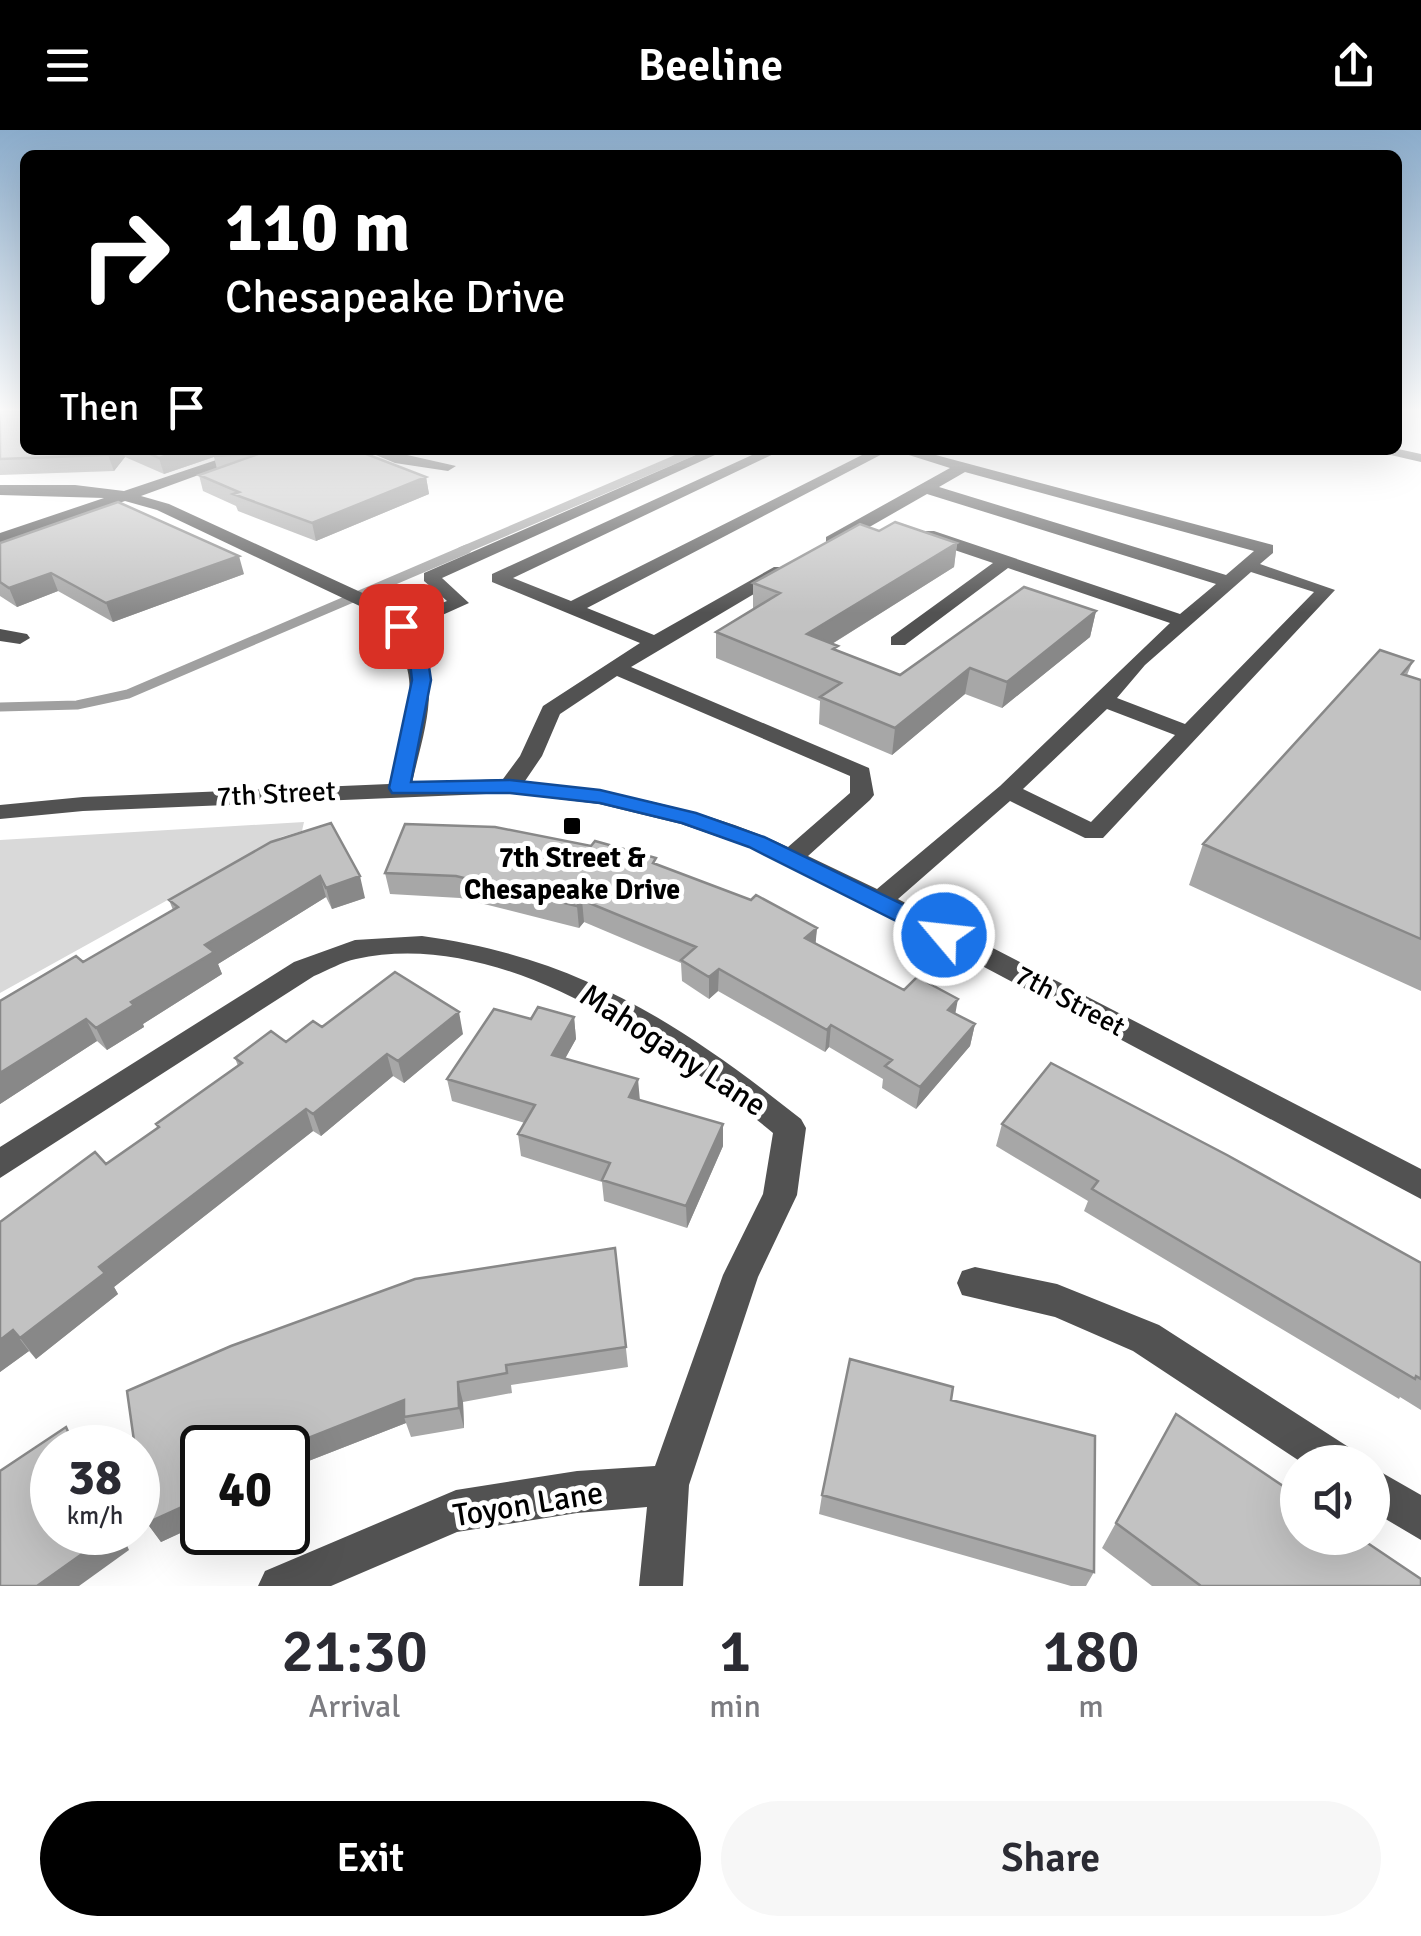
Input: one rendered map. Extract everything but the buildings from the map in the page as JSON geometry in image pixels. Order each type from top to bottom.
[{"type":"street","points":[[0,539],[177,478]]},
{"type":"street","points":[[401,626],[460,603],[430,577],[655,478]]},
{"type":"street","points":[[654,642],[498,578],[715,478]]},
{"type":"street","points":[[572,608],[828,478]]},
{"type":"street","points":[[510,786],[531,756],[551,711],[654,642],[799,560],[885,520],[943,478]]},
{"type":"street","points":[[880,901],[1008,791],[1104,700],[1138,661],[1267,550],[1003,478]]},
{"type":"street","points":[[925,488],[1230,582]]},
{"type":"street","points":[[0,490],[75,490],[124,496],[163,507],[373,605],[401,626],[418,653],[422,680],[399,788]]},
{"type":"street","points":[[913,530],[1184,622]]},
{"type":"street","points":[[898,640],[1007,561]]},
{"type":"street","points":[[1008,791],[1094,833],[1326,590],[1248,566]]},
{"type":"street","points":[[616,668],[861,773],[862,795],[791,858]]},
{"type":"street","points":[[1104,700],[1188,733]]},
{"type":"street","name":"7th Street","points":[[0,812],[83,804],[510,786],[600,796],[688,818],[791,858],[880,901],[1421,1185]]},
{"type":"street","name":"Mahogany Lane","points":[[0,1164],[304,969],[358,948],[406,945],[484,956],[550,974],[613,1004],[738,1085],[790,1128],[780,1194],[741,1275],[669,1485]]},
{"type":"street","points":[[975,1283],[1057,1301],[1146,1338],[1310,1445]]},
{"type":"street","points":[[662,1586],[669,1485]]},
{"type":"street","name":"Toyon Lane","points":[[280,1586],[456,1511],[577,1492],[669,1485]]},
{"type":"street","points":[[1390,1499],[1421,1519]]},
{"type":"shaded area","points":[[304,822],[302,831],[281,837],[0,993],[0,840]]},
{"type":"waterway","points":[[461,551],[632,478]]},
{"type":"waterway","points":[[0,707],[77,705],[128,694],[467,549]]},
{"type":"place","name":"7th Street & Chesapeake Drive","points":[[572,826]]},
{"type":"route","points":[[401,626],[418,653],[422,680],[399,788],[510,786],[600,796],[688,818],[756,842],[944,935]]}]
